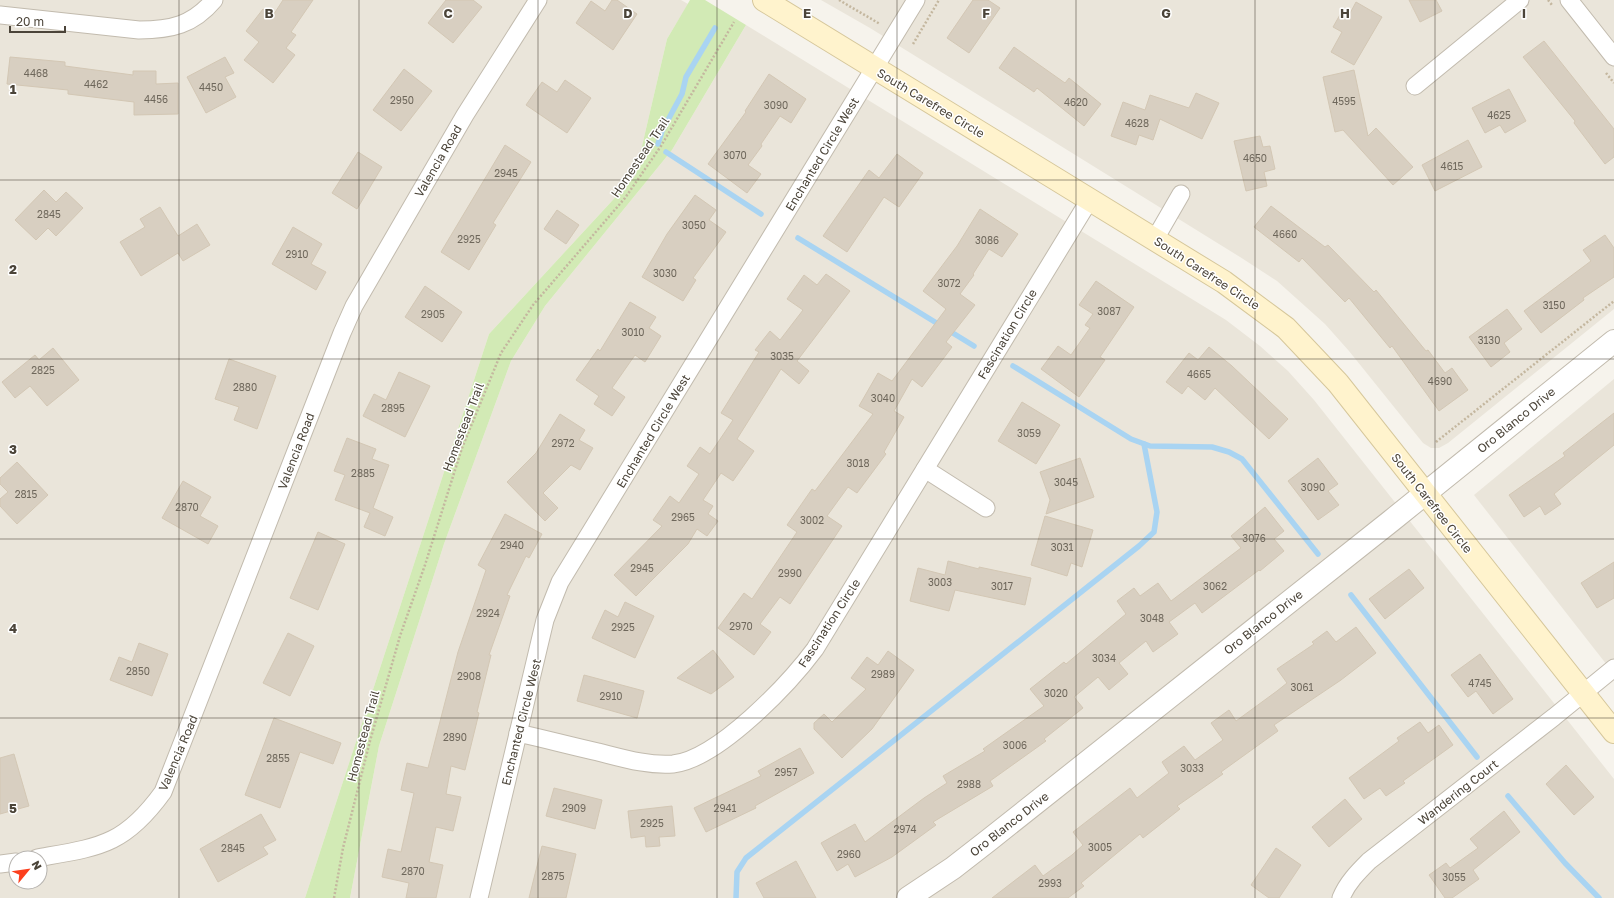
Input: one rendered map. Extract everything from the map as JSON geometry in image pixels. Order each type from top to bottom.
[{"type":"main road","name":"South Carefree Circle","points":[[764,0],[874,69],[1090,199],[1224,282],[1286,328],[1338,383],[1614,732]]},
{"type":"street","points":[[0,15],[139,30],[158,30],[179,26],[194,19],[214,0]]},
{"type":"street","name":"Valencia Road","points":[[48,856],[98,847],[118,838],[136,824],[150,810],[163,792],[342,332],[354,306],[464,115],[538,0]]},
{"type":"street","name":"Enchanted Circle West","points":[[479,898],[546,620],[560,582],[916,0]]},
{"type":"street","points":[[1415,86],[1520,0]]},
{"type":"street","points":[[1568,0],[1614,57]]},
{"type":"street","points":[[1155,239],[1181,194]]},
{"type":"street","name":"Fascination Circle","points":[[518,733],[626,759],[651,763],[674,764],[696,757],[719,744],[767,703],[801,669],[815,649],[1090,199]]},
{"type":"street","name":"Oro Blanco Drive","points":[[908,898],[953,868],[1425,494],[1614,341]]},
{"type":"street","points":[[925,469],[986,508]]},
{"type":"street","name":"Wandering Court","points":[[1341,898],[1344,890],[1355,875],[1369,861],[1614,668]]},
{"type":"path","points":[[839,0],[881,25]]},
{"type":"path","points":[[913,44],[939,0]]},
{"type":"path","name":"Homestead Trail","points":[[334,898],[343,848],[352,810],[400,636],[425,565],[462,448],[501,353],[533,305],[625,198],[661,146],[734,22]]},
{"type":"path","points":[[1436,442],[1614,301]]},
{"type":"shaded area","points":[[0,0],[681,0],[688,4],[667,39],[635,176],[489,334],[305,898],[0,898]]},
{"type":"shaded area","points":[[821,0],[1614,0],[1614,309],[1448,443],[1439,448],[1431,448],[1423,443],[1349,351],[1325,324],[1277,281],[870,28]]},
{"type":"shaded area","points":[[746,25],[1226,320],[1260,346],[1288,371],[1314,400],[1614,779],[1614,898],[350,898],[379,746],[444,544],[511,361],[545,306],[672,150]]},
{"type":"shaded area","points":[[1614,379],[1614,674],[1474,495]]},
{"type":"green space","points":[[690,0],[705,0],[746,25],[672,150],[545,306],[511,361],[444,544],[379,746],[350,898],[305,898],[489,334],[635,176],[667,39]]},
{"type":"building","points":[[283,0],[313,0],[291,32],[296,35],[286,48],[295,55],[273,83],[244,60],[259,42],[246,31],[263,9],[272,17]]},
{"type":"building","points":[[446,0],[473,0],[482,7],[453,43],[428,23]]},
{"type":"building","points":[[612,0],[617,0],[637,14],[613,50],[576,23],[591,1],[605,11]]},
{"type":"building","points":[[973,0],[988,0],[1000,8],[969,53],[947,38]]},
{"type":"building","points":[[1409,0],[1436,0],[1442,11],[1420,22]]},
{"type":"building","points":[[1356,2],[1382,17],[1354,65],[1331,52],[1342,32],[1333,27],[1341,13],[1348,17]]},
{"type":"building","points":[[1544,41],[1614,129],[1614,157],[1605,164],[1574,123],[1575,121],[1523,57]]},
{"type":"building","points":[[1014,47],[1065,83],[1069,78],[1101,104],[1084,126],[1037,88],[1034,92],[999,68]]},
{"type":"building","points":[[10,57],[65,62],[65,66],[133,75],[133,71],[156,71],[156,84],[178,83],[178,114],[134,115],[134,102],[68,94],[68,90],[7,84]]},
{"type":"building","points":[[225,57],[234,73],[225,77],[236,97],[206,113],[187,77]]},
{"type":"building","points":[[404,69],[432,91],[401,131],[373,110]]},
{"type":"building","points":[[1354,70],[1368,136],[1376,128],[1413,167],[1393,185],[1343,130],[1335,132],[1323,77]]},
{"type":"building","points":[[769,74],[806,99],[791,123],[780,116],[761,144],[762,146],[748,165],[761,174],[747,193],[708,164],[746,112],[745,111]]},
{"type":"building","points":[[565,80],[591,98],[567,133],[526,105],[542,82],[557,92]]},
{"type":"building","points":[[1509,89],[1526,121],[1505,133],[1500,125],[1485,133],[1472,108]]},
{"type":"building","points":[[1196,93],[1219,103],[1202,139],[1160,119],[1153,140],[1139,135],[1136,145],[1111,136],[1123,102],[1145,110],[1150,95],[1189,108]]},
{"type":"building","points":[[1260,136],[1263,147],[1270,146],[1275,169],[1264,172],[1267,186],[1246,191],[1234,141]]},
{"type":"building","points":[[1468,140],[1482,167],[1435,191],[1422,165]]},
{"type":"building","points":[[505,145],[531,162],[493,223],[496,225],[469,270],[441,252]]},
{"type":"building","points":[[358,152],[382,167],[357,209],[332,193]]},
{"type":"building","points":[[897,154],[923,173],[899,207],[884,197],[847,252],[823,236],[869,170],[879,178]]},
{"type":"building","points":[[44,190],[56,202],[66,192],[83,208],[56,236],[48,228],[36,240],[15,220]]},
{"type":"building","points":[[695,195],[716,210],[709,220],[726,232],[693,278],[696,280],[683,301],[642,277],[667,234]]},
{"type":"building","points":[[1271,206],[1325,247],[1328,245],[1374,292],[1376,290],[1426,351],[1428,350],[1445,373],[1452,368],[1468,390],[1439,411],[1392,346],[1390,348],[1349,298],[1345,302],[1302,258],[1299,262],[1254,227]]},
{"type":"building","points":[[160,207],[178,236],[197,224],[210,245],[183,261],[178,253],[141,276],[120,242],[145,227],[140,219]]},
{"type":"building","points":[[980,209],[1018,234],[1002,257],[989,249],[973,274],[974,275],[960,294],[975,305],[946,342],[952,347],[922,387],[912,379],[894,411],[904,417],[884,452],[886,454],[857,493],[848,487],[827,516],[842,526],[790,604],[780,597],[760,624],[771,632],[754,655],[718,628],[744,593],[752,599],[797,532],[787,525],[812,489],[815,491],[873,414],[859,406],[878,373],[892,381],[946,309],[923,291],[957,246]]},
{"type":"building","points":[[557,210],[579,225],[566,244],[544,229]]},
{"type":"building","points":[[293,227],[322,244],[311,264],[326,272],[316,290],[272,264]]},
{"type":"building","points":[[1605,235],[1614,248],[1614,277],[1583,298],[1584,300],[1541,333],[1524,311],[1591,261],[1583,250]]},
{"type":"building","points":[[826,274],[850,291],[797,361],[809,371],[799,384],[781,369],[737,439],[754,451],[733,481],[721,473],[703,500],[713,506],[708,514],[718,521],[707,536],[697,529],[688,544],[636,596],[614,575],[662,526],[653,520],[670,496],[679,503],[699,474],[687,466],[700,447],[710,454],[733,420],[721,413],[759,352],[755,350],[770,331],[780,340],[803,310],[787,299],[804,275],[817,285]]},
{"type":"building","points":[[1096,281],[1134,307],[1100,357],[1105,360],[1079,397],[1041,369],[1058,346],[1071,355],[1090,328],[1085,325],[1093,314],[1079,305]]},
{"type":"building","points":[[425,286],[462,312],[442,342],[405,317]]},
{"type":"building","points":[[630,302],[656,317],[649,328],[661,336],[645,362],[635,355],[612,388],[625,397],[612,416],[594,404],[599,396],[576,380],[598,349],[600,351]]},
{"type":"building","points":[[1507,309],[1522,329],[1504,343],[1510,352],[1491,367],[1469,337]]},
{"type":"building","points":[[1209,347],[1232,366],[1288,419],[1269,439],[1215,388],[1205,400],[1188,386],[1182,394],[1166,382],[1189,353],[1198,360]]},
{"type":"building","points":[[53,348],[79,380],[47,406],[30,386],[15,398],[2,382],[35,355],[39,360]]},
{"type":"building","points":[[229,359],[276,376],[257,429],[234,420],[239,407],[215,399]]},
{"type":"building","points":[[399,372],[430,386],[405,437],[363,416],[374,394],[386,400]]},
{"type":"building","points":[[1022,402],[1060,425],[1036,464],[998,441]]},
{"type":"building","points":[[1614,413],[1614,445],[1554,494],[1561,504],[1545,515],[1540,506],[1524,517],[1509,495],[1565,456],[1563,453]]},
{"type":"building","points":[[560,414],[585,430],[579,440],[593,448],[580,470],[571,465],[543,493],[558,508],[545,521],[507,482],[536,453]]},
{"type":"building","points":[[347,438],[376,449],[372,459],[389,465],[373,508],[393,517],[385,536],[364,527],[370,513],[335,500],[345,475],[334,471]]},
{"type":"building","points":[[1080,458],[1094,497],[1046,514],[1050,500],[1040,472]]},
{"type":"building","points":[[1318,458],[1338,484],[1328,491],[1339,505],[1318,520],[1288,481]]},
{"type":"building","points":[[17,462],[48,495],[17,524],[0,506],[0,499],[8,492],[0,484],[0,478]]},
{"type":"building","points":[[183,481],[211,497],[200,516],[218,526],[208,544],[162,518]]},
{"type":"building","points":[[1265,507],[1284,531],[1274,539],[1284,551],[1260,571],[1259,570],[1202,613],[1195,603],[1169,622],[1178,634],[1153,652],[1146,641],[1119,663],[1128,674],[1109,690],[1098,677],[1074,697],[1083,708],[1044,739],[1046,741],[990,781],[993,786],[933,822],[936,825],[892,857],[855,877],[848,864],[837,871],[821,843],[855,824],[865,842],[924,798],[947,783],[943,776],[985,751],[983,749],[1044,706],[1030,689],[1064,662],[1066,664],[1126,614],[1117,601],[1134,588],[1140,596],[1158,583],[1171,601],[1241,548],[1231,536]]},
{"type":"building","points":[[505,514],[542,534],[529,558],[526,556],[507,595],[510,596],[489,655],[491,655],[477,712],[479,713],[465,770],[451,766],[446,794],[461,797],[453,831],[436,827],[429,862],[443,865],[436,898],[406,898],[409,883],[382,877],[388,849],[401,852],[414,793],[401,790],[407,763],[428,768],[458,652],[486,570],[478,565]]},
{"type":"building","points":[[1045,516],[1093,530],[1082,567],[1071,563],[1067,576],[1031,565]]},
{"type":"building","points":[[318,532],[345,544],[318,610],[290,598]]},
{"type":"building","points":[[948,561],[979,569],[979,567],[1031,578],[1025,605],[955,590],[949,611],[910,601],[918,568],[945,575]]},
{"type":"building","points":[[1614,562],[1614,598],[1597,608],[1581,583]]},
{"type":"building","points":[[1409,569],[1424,588],[1385,619],[1369,599]]},
{"type":"building","points":[[625,602],[654,616],[635,658],[592,638],[605,610],[618,617]]},
{"type":"building","points":[[1356,627],[1376,653],[1341,680],[1274,725],[1278,731],[1221,772],[1223,774],[1177,806],[1180,809],[1143,838],[1140,834],[1081,883],[1084,886],[1068,898],[992,898],[1035,865],[1043,876],[1072,855],[1083,845],[1073,832],[1130,788],[1137,798],[1169,773],[1162,762],[1184,746],[1195,760],[1223,740],[1211,723],[1229,710],[1236,721],[1287,683],[1277,669],[1314,644],[1312,642],[1327,631],[1336,642]]},
{"type":"building","points":[[288,633],[314,646],[290,696],[263,683]]},
{"type":"building","points":[[139,643],[168,654],[152,696],[110,680],[119,657],[132,662]]},
{"type":"building","points":[[713,650],[734,677],[711,694],[677,678]]},
{"type":"building","points":[[888,651],[914,670],[872,729],[842,758],[814,729],[814,723],[824,714],[832,722],[866,689],[851,678],[867,657],[878,665]]},
{"type":"building","points":[[1480,654],[1513,699],[1493,714],[1476,691],[1468,697],[1451,675]]},
{"type":"building","points":[[584,675],[644,691],[637,718],[577,701]]},
{"type":"building","points":[[274,718],[341,743],[333,764],[300,752],[280,808],[245,795]]},
{"type":"building","points":[[1420,722],[1428,733],[1439,725],[1453,745],[1403,781],[1405,783],[1386,796],[1380,788],[1364,799],[1349,778],[1399,741],[1397,738]]},
{"type":"building","points":[[800,748],[814,773],[755,806],[756,808],[706,832],[694,808],[761,776],[758,771]]},
{"type":"building","points":[[14,754],[29,806],[0,814],[0,758]]},
{"type":"building","points":[[1566,765],[1594,797],[1574,815],[1546,784]]},
{"type":"building","points":[[554,788],[602,800],[595,829],[546,816]]},
{"type":"building","points":[[1345,799],[1362,819],[1329,847],[1312,827]]},
{"type":"building","points":[[672,806],[675,836],[659,837],[660,846],[646,847],[645,836],[631,838],[628,811]]},
{"type":"building","points":[[1504,811],[1520,832],[1473,870],[1479,879],[1452,898],[1445,898],[1429,875],[1446,863],[1450,868],[1478,848],[1470,839]]},
{"type":"building","points":[[261,814],[276,840],[263,847],[268,854],[218,882],[200,849]]},
{"type":"building","points":[[542,846],[576,854],[566,898],[529,898]]},
{"type":"building","points":[[1276,848],[1301,865],[1279,898],[1269,898],[1251,885]]},
{"type":"building","points":[[796,861],[816,898],[764,898],[756,883]]},
{"type":"waterway","points":[[658,144],[662,131],[682,94],[686,77],[715,28]]},
{"type":"waterway","points":[[666,152],[761,214]]},
{"type":"waterway","points":[[798,238],[974,346]]},
{"type":"waterway","points":[[1013,366],[1131,439],[1150,446],[1212,447],[1229,452],[1242,459],[1318,554]]},
{"type":"waterway","points":[[736,898],[737,872],[746,858],[1139,546],[1154,532],[1157,512],[1144,444]]},
{"type":"waterway","points":[[1351,595],[1477,757]]},
{"type":"waterway","points":[[1508,796],[1565,863],[1599,898]]}]
